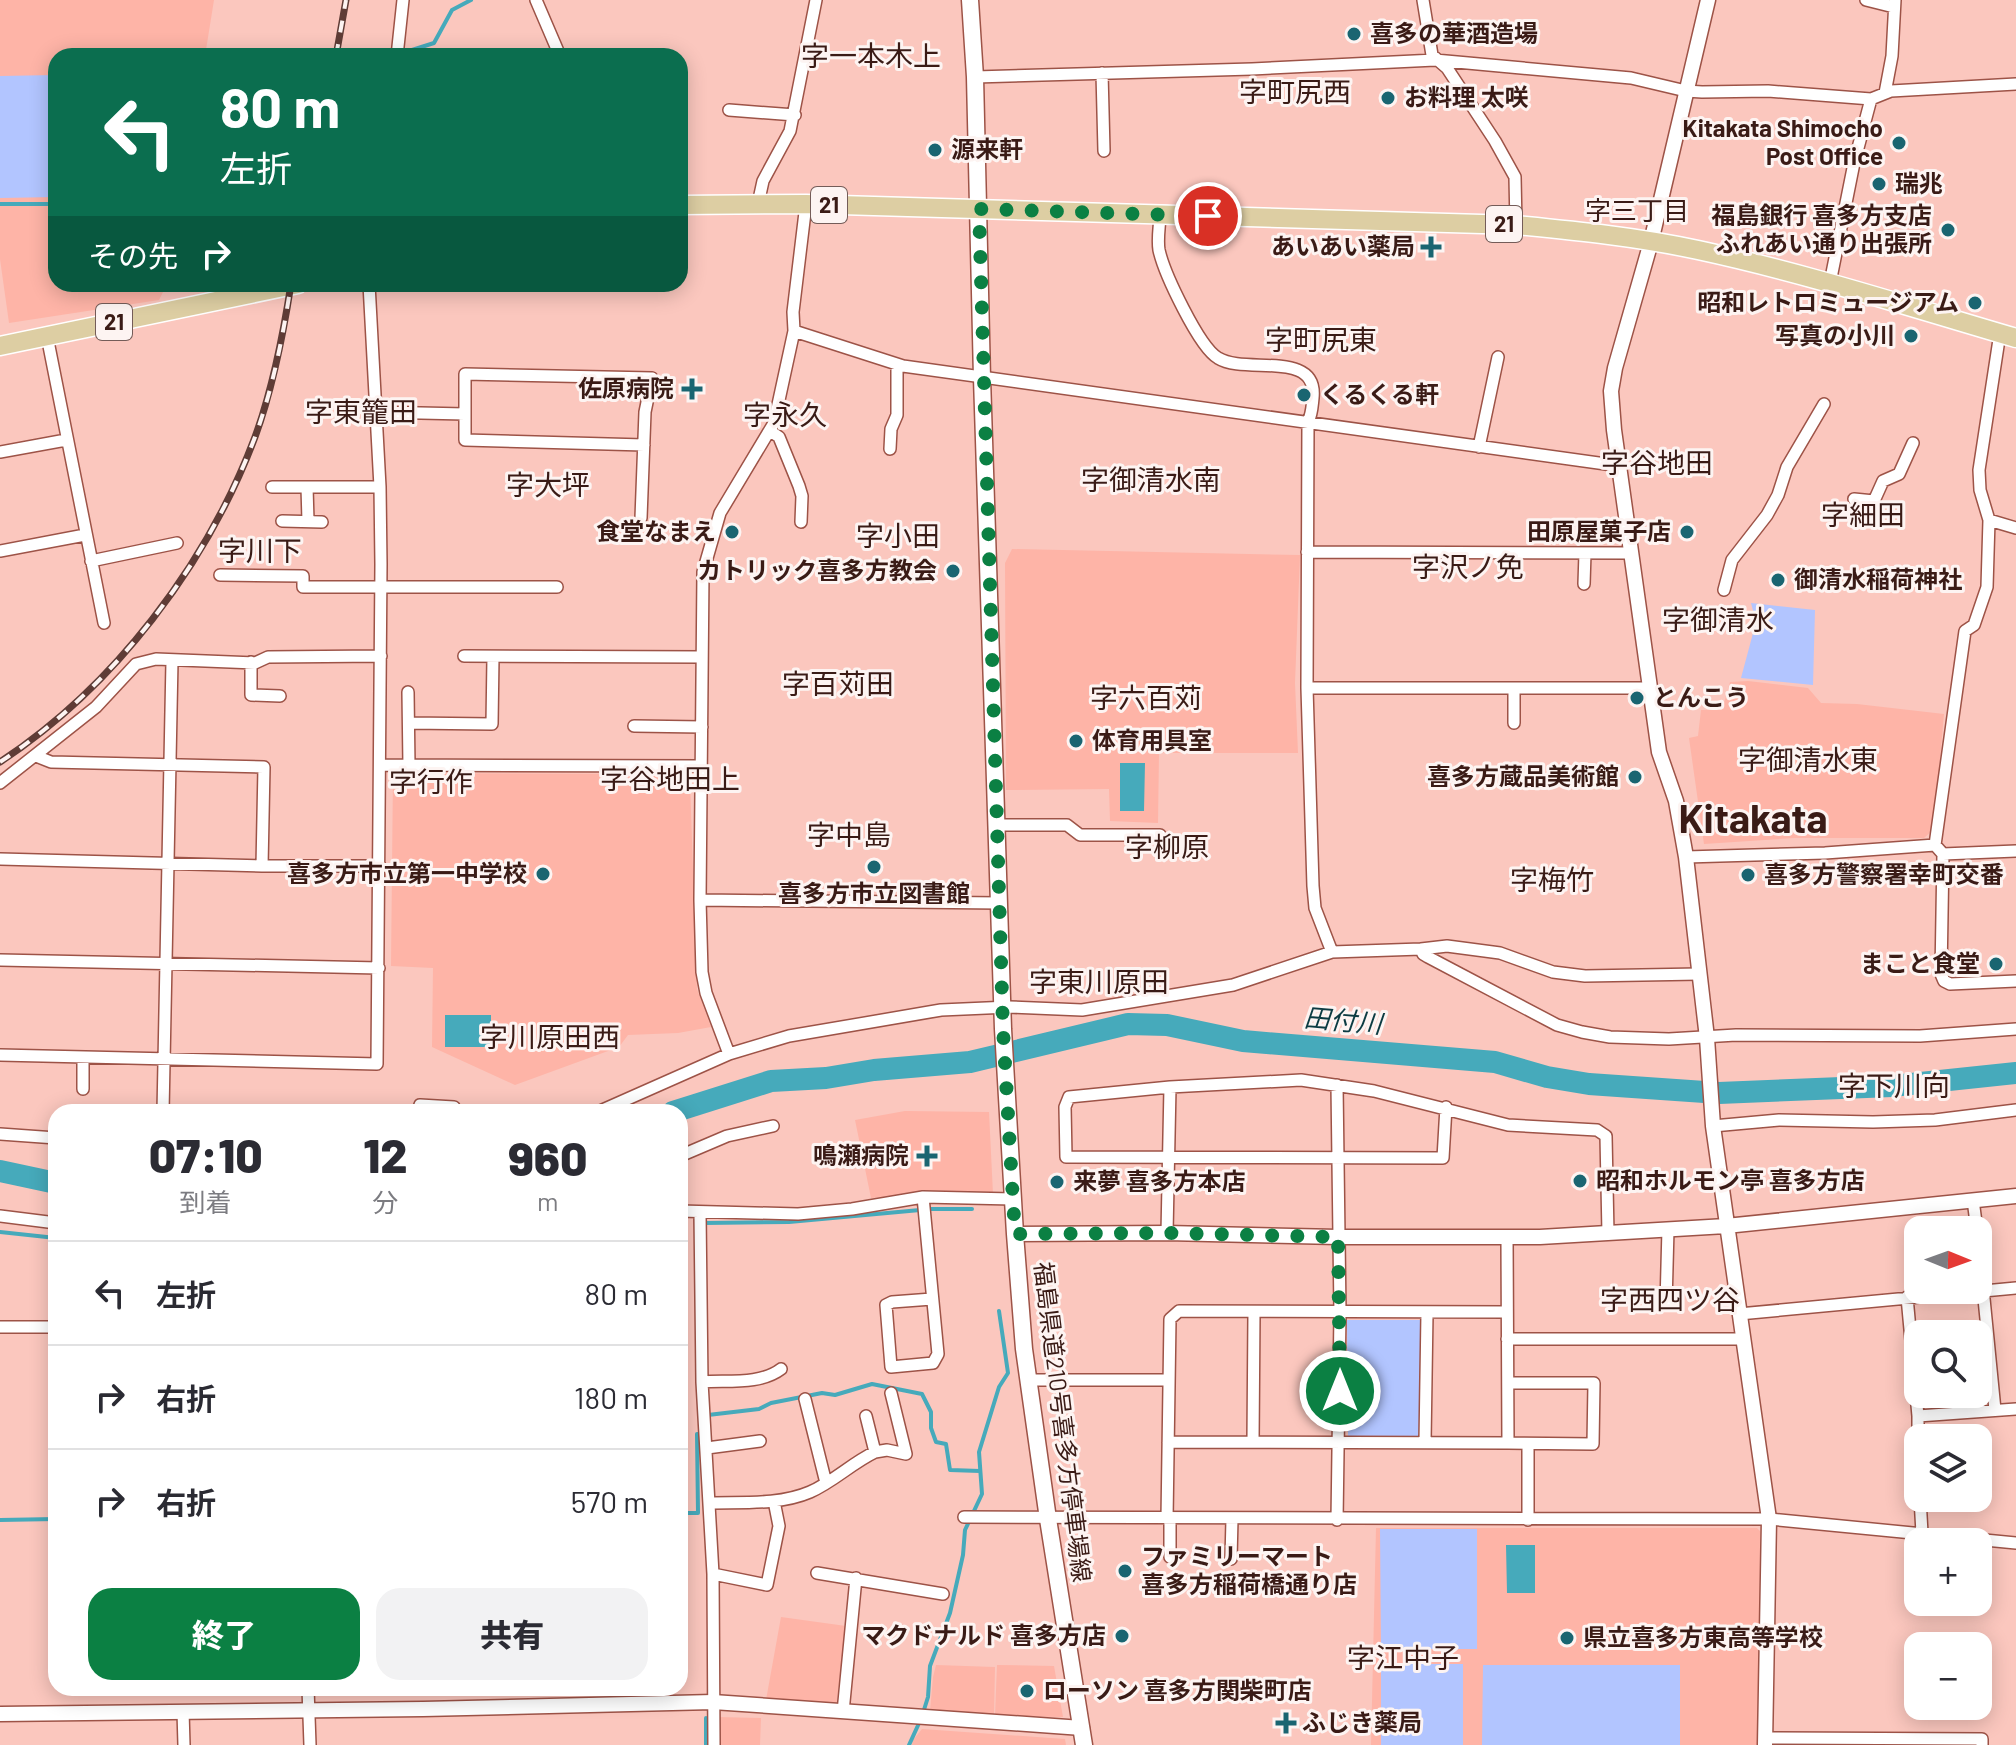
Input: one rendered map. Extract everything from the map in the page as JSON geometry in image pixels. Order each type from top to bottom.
[{"type":"main road","name":"福島県道210号喜多方停車場線","points":[[970,0],[975,77],[1005,1089],[1028,1380],[1083,1736]]},
{"type":"main road","name":"21","points":[[688,205],[806,204],[1516,225],[1695,249],[1830,283],[2008,335]]},
{"type":"main road","name":"21","points":[[0,346],[259,292]]},
{"type":"street","points":[[398,48],[403,0]]},
{"type":"street","points":[[536,0],[557,48]]},
{"type":"street","points":[[758,204],[763,181],[782,151],[795,115],[816,0]]},
{"type":"street","points":[[1423,0],[1435,60],[1447,68],[1515,177],[1516,225]]},
{"type":"street","points":[[1708,0],[1651,242],[1611,391],[1659,752],[1676,801],[1686,857],[1726,1226],[1769,1519],[1765,1742],[1982,1739],[1982,1745]]},
{"type":"street","points":[[1866,0],[1894,4],[1888,92]]},
{"type":"street","points":[[975,77],[1435,60],[1631,78],[1686,91],[1768,91],[1871,99],[1888,92],[2016,84]]},
{"type":"street","points":[[1102,73],[1104,151]]},
{"type":"street","points":[[1830,283],[1854,163],[1871,99]]},
{"type":"street","points":[[729,110],[795,115]]},
{"type":"street","points":[[729,1054],[706,993],[702,972],[703,572],[720,513],[770,431],[782,390],[794,331],[793,312],[806,204]]},
{"type":"street","points":[[1160,213],[1159,244],[1172,286],[1198,334],[1220,360],[1289,368],[1308,375],[1314,387],[1308,422],[1307,688],[1315,908],[1332,952]]},
{"type":"street","points":[[0,1055],[377,1064],[381,588],[380,487],[369,292]]},
{"type":"street","points":[[794,331],[897,364],[982,378],[1620,466]]},
{"type":"street","points":[[2008,335],[1979,470],[1980,490],[1989,520],[1987,587],[1974,625],[1965,631],[1939,849],[1941,974],[1944,981],[1950,984],[2016,981]]},
{"type":"street","points":[[47,336],[104,623]]},
{"type":"street","points":[[1479,447],[1498,357]]},
{"type":"street","points":[[890,449],[891,429],[897,415],[897,364]]},
{"type":"street","points":[[641,518],[644,445],[645,412],[652,378],[465,374],[465,440],[644,445]]},
{"type":"street","points":[[1724,590],[1732,560],[1767,515],[1778,495],[1787,467],[1824,404]]},
{"type":"street","points":[[376,412],[465,414]]},
{"type":"street","points":[[770,431],[779,437],[799,486],[802,496],[801,522]]},
{"type":"street","points":[[0,452],[66,440]]},
{"type":"street","points":[[1854,499],[1874,501],[1883,481],[1899,474],[1913,443]]},
{"type":"street","points":[[272,487],[380,487]]},
{"type":"street","points":[[307,487],[308,521]]},
{"type":"street","points":[[1989,520],[2016,528]]},
{"type":"street","points":[[282,521],[322,522]]},
{"type":"street","points":[[0,551],[85,535]]},
{"type":"street","points":[[91,561],[177,543]]},
{"type":"street","points":[[1307,552],[1632,553]]},
{"type":"street","points":[[1584,584],[1585,553]]},
{"type":"street","points":[[220,575],[303,576],[303,587],[557,587]]},
{"type":"street","points":[[0,783],[96,707],[136,664],[151,659],[251,662],[268,657],[381,656]]},
{"type":"street","points":[[464,656],[702,657]]},
{"type":"street","points":[[409,723],[492,724],[493,657]]},
{"type":"street","points":[[163,1104],[172,661]]},
{"type":"street","points":[[251,662],[251,695],[280,696]]},
{"type":"street","points":[[1307,688],[1651,688]]},
{"type":"street","points":[[1514,688],[1514,723]]},
{"type":"street","points":[[408,692],[409,766]]},
{"type":"street","points":[[634,726],[702,727]]},
{"type":"street","points":[[36,756],[51,762],[264,767],[262,866]]},
{"type":"street","points":[[381,765],[701,766]]},
{"type":"street","points":[[998,825],[1067,825],[1080,835],[1160,835]]},
{"type":"street","points":[[1686,857],[1939,849],[2016,851]]},
{"type":"street","points":[[0,859],[380,866]]},
{"type":"street","points":[[700,900],[1000,903]]},
{"type":"street","points":[[616,1104],[729,1054],[789,1036],[941,1010],[1094,1008],[1233,985],[1332,952],[1447,946],[1500,953],[1553,972],[1573,975],[1699,974]]},
{"type":"street","points":[[1421,949],[1428,957],[1557,1025],[1610,1037],[1920,1036],[2016,1029]]},
{"type":"street","points":[[0,960],[379,968]]},
{"type":"street","points":[[83,1057],[83,1089]]},
{"type":"street","points":[[1446,1107],[1443,1158],[1066,1157],[1065,1107],[1069,1097],[1292,1080],[1337,1085],[1446,1107],[1508,1125],[1597,1130],[1606,1136],[1608,1234]]},
{"type":"street","points":[[1337,1085],[1340,1313],[1337,1520]]},
{"type":"street","points":[[1167,1233],[1170,1087]]},
{"type":"street","points":[[1713,1119],[1873,1122],[1935,1120],[2016,1110]]},
{"type":"street","points":[[688,1153],[727,1136],[773,1126]]},
{"type":"street","points":[[0,1134],[48,1137]]},
{"type":"street","points":[[1015,1234],[1167,1233],[1338,1237],[1608,1234],[1726,1226],[2016,1196]]},
{"type":"street","points":[[923,1197],[938,1354],[933,1363],[891,1367],[886,1305],[932,1299]]},
{"type":"street","points":[[688,1212],[798,1214],[923,1197],[1013,1199]]},
{"type":"street","points":[[1973,1200],[1975,1216]]},
{"type":"street","points":[[700,1213],[702,1382],[713,1574],[714,1745]]},
{"type":"street","points":[[0,1216],[48,1222]]},
{"type":"street","points":[[1666,1304],[1668,1229]]},
{"type":"street","points":[[1507,1237],[1508,1443]]},
{"type":"street","points":[[1992,1290],[2016,1288]]},
{"type":"street","points":[[1739,1314],[1904,1297]]},
{"type":"street","points":[[1908,1304],[1918,1424]]},
{"type":"street","points":[[1986,1304],[1995,1410]]},
{"type":"street","points":[[1170,1557],[1170,1319],[1179,1311],[1507,1312]]},
{"type":"street","points":[[1253,1442],[1254,1312]]},
{"type":"street","points":[[1425,1442],[1427,1313]]},
{"type":"street","points":[[0,1327],[48,1327]]},
{"type":"street","points":[[1507,1339],[1742,1339]]},
{"type":"street","points":[[702,1382],[769,1377],[781,1369]]},
{"type":"street","points":[[1028,1380],[1168,1380]]},
{"type":"street","points":[[1168,1442],[1593,1444],[1594,1383],[1509,1383]]},
{"type":"street","points":[[710,1503],[774,1501],[799,1496],[875,1452],[887,1450],[906,1454],[891,1393]]},
{"type":"street","points":[[805,1399],[826,1483]]},
{"type":"street","points":[[1918,1416],[2016,1409]]},
{"type":"street","points":[[866,1416],[875,1452]]},
{"type":"street","points":[[707,1448],[760,1441]]},
{"type":"street","points":[[1528,1444],[1528,1520]]},
{"type":"street","points":[[713,1574],[767,1585],[779,1526],[774,1501]]},
{"type":"street","points":[[964,1517],[1769,1519],[1904,1531]]},
{"type":"street","points":[[1231,1559],[1232,1519]]},
{"type":"street","points":[[1992,1540],[2016,1543]]},
{"type":"street","points":[[817,1573],[943,1594]]},
{"type":"street","points":[[843,1712],[856,1578]]},
{"type":"street","points":[[308,1696],[310,1745]]},
{"type":"street","points":[[0,1714],[713,1702],[1083,1736]]},
{"type":"street","points":[[183,1711],[184,1745]]},
{"type":"shaded area","points":[[0,0],[214,0],[206,48],[48,48],[48,292],[163,292],[159,300],[9,323],[0,259]]},
{"type":"shaded area","points":[[48,75],[48,197],[0,198],[0,76]]},
{"type":"shaded area","points":[[1012,549],[1300,555],[1295,683],[1298,753],[1159,753],[1158,823],[1110,821],[1109,789],[1006,790],[1005,563]]},
{"type":"shaded area","points":[[1751,603],[1815,610],[1813,685],[1741,678],[1756,622]]},
{"type":"shaded area","points":[[1730,682],[1808,688],[1821,703],[1944,714],[1934,829],[1924,838],[1794,838],[1704,844],[1689,738],[1698,736],[1701,710],[1722,710]]},
{"type":"shaded area","points":[[1120,763],[1145,763],[1144,811],[1120,811]]},
{"type":"shaded area","name":"喜多方市立第一中学校","points":[[393,773],[683,774],[690,782],[697,989],[711,1027],[678,1033],[628,1035],[619,1047],[515,1085],[432,1047],[433,968],[391,966]]},
{"type":"shaded area","points":[[445,1015],[491,1015],[491,1047],[445,1047]]},
{"type":"shaded area","name":"鳴瀬病院","points":[[905,1111],[989,1112],[993,1194],[942,1192],[871,1198],[855,1120]]},
{"type":"shaded area","points":[[1347,1320],[1420,1320],[1420,1438],[1348,1438]]},
{"type":"shaded area","name":"県立喜多方東高等学校","points":[[1376,1528],[1757,1528],[1760,1531],[1759,1745],[1371,1745]]},
{"type":"shaded area","points":[[1380,1529],[1477,1529],[1477,1649],[1381,1649]]},
{"type":"shaded area","points":[[1506,1545],[1535,1545],[1535,1593],[1507,1593]]},
{"type":"shaded area","points":[[781,1617],[846,1626],[836,1708],[766,1700]]},
{"type":"shaded area","points":[[1381,1664],[1463,1664],[1463,1745],[1381,1745]]},
{"type":"shaded area","points":[[936,1665],[995,1667],[994,1715],[930,1711]]},
{"type":"shaded area","name":"ローソン 喜多方関柴町店","points":[[997,1665],[1054,1666],[1063,1717],[995,1716]]},
{"type":"shaded area","points":[[1483,1665],[1680,1665],[1680,1745],[1482,1745]]},
{"type":"shaded area","points":[[717,1717],[761,1718],[760,1745],[717,1745]]},
{"type":"shaded area","points":[[922,1729],[1065,1739],[1066,1745],[912,1745]]},
{"type":"waterway","points":[[418,48],[434,43],[452,10],[471,0]]},
{"type":"waterway","points":[[0,204],[48,204]]},
{"type":"waterway","name":"田付川","points":[[688,1107],[771,1081],[970,1062],[1128,1024],[1167,1025],[1243,1041],[1495,1062],[1547,1077],[1589,1084],[1719,1093],[1892,1086],[2016,1073]]},
{"type":"waterway","name":"田付川","points":[[0,1171],[48,1181]]},
{"type":"waterway","points":[[704,1223],[789,1222],[931,1209],[972,1209]]},
{"type":"waterway","points":[[0,1232],[48,1237]]},
{"type":"waterway","points":[[923,1713],[928,1697],[930,1666],[950,1613],[963,1555],[965,1530],[982,1494],[979,1452],[999,1387],[1008,1373],[999,1311]]},
{"type":"waterway","points":[[708,1415],[759,1409],[771,1403],[822,1393],[835,1395],[872,1384],[922,1394],[931,1412],[931,1428],[936,1442],[946,1444],[950,1470],[980,1471]]},
{"type":"waterway","points":[[688,1513],[698,1513],[697,1434],[705,1435]]},
{"type":"waterway","points":[[0,1520],[48,1519]]},
{"type":"waterway","points":[[706,1718],[706,1745]]},
{"type":"waterway","points":[[909,1745],[920,1721]]},
{"type":"railway","points":[[337,48],[346,0]]},
{"type":"railway","points":[[0,762],[42,732],[118,660],[152,619],[211,531],[255,437],[277,362],[290,292]]},
{"type":"place","name":"喜多の華酒造場","points":[[1354,34]]},
{"type":"place","name":"お料理 太咲","points":[[1388,98]]},
{"type":"place","name":"Kitakata Shimocho Post Office","points":[[1899,143]]},
{"type":"place","name":"源来軒","points":[[935,150]]},
{"type":"place","name":"瑞兆","points":[[1879,184]]},
{"type":"place","name":"福島銀行 喜多方支店 ふれあい通り出張所","points":[[1948,230]]},
{"type":"place","name":"あいあい薬局","points":[[1431,247]]},
{"type":"place","name":"昭和レトロミュージアム","points":[[1975,303]]},
{"type":"place","name":"写真の小川","points":[[1911,336]]},
{"type":"place","name":"佐原病院","points":[[692,389]]},
{"type":"place","name":"くるくる軒","points":[[1304,395]]},
{"type":"place","name":"食堂なまえ","points":[[732,532]]},
{"type":"place","name":"田原屋菓子店","points":[[1687,532]]},
{"type":"place","name":"カトリック喜多方教会","points":[[953,571]]},
{"type":"place","name":"御清水稲荷神社","points":[[1778,580]]},
{"type":"place","name":"とんこう","points":[[1637,698]]},
{"type":"place","name":"体育用具室","points":[[1076,741]]},
{"type":"place","name":"喜多方蔵品美術館","points":[[1635,777]]},
{"type":"place","name":"喜多方市立図書館","points":[[874,867]]},
{"type":"place","name":"喜多方市立第一中学校","points":[[543,874]]},
{"type":"place","name":"喜多方警察署幸町交番","points":[[1748,875]]},
{"type":"place","name":"まこと食堂","points":[[1996,964]]},
{"type":"place","name":"鳴瀬病院","points":[[927,1156]]},
{"type":"place","name":"昭和ホルモン亭 喜多方店","points":[[1580,1181]]},
{"type":"place","name":"来夢 喜多方本店","points":[[1057,1182]]},
{"type":"place","name":"ファミリーマート 喜多方稲荷橋通り店","points":[[1125,1571]]},
{"type":"place","name":"マクドナルド 喜多方店","points":[[1122,1636]]},
{"type":"place","name":"県立喜多方東高等学校","points":[[1567,1638]]},
{"type":"place","name":"ローソン 喜多方関柴町店","points":[[1027,1691]]},
{"type":"place","name":"ふじき薬局","points":[[1286,1723]]},
{"type":"district","name":"字一本木上","points":[[871,56]]},
{"type":"district","name":"字町尻西","points":[[1295,92]]},
{"type":"district","name":"字三丁目","points":[[1637,211]]},
{"type":"district","name":"字町尻東","points":[[1321,340]]},
{"type":"district","name":"字東籠田","points":[[361,412]]},
{"type":"district","name":"字永久","points":[[785,415]]},
{"type":"district","name":"字谷地田","points":[[1657,463]]},
{"type":"district","name":"字御清水南","points":[[1151,480]]},
{"type":"district","name":"字大坪","points":[[548,485]]},
{"type":"district","name":"字細田","points":[[1863,515]]},
{"type":"district","name":"字小田","points":[[898,536]]},
{"type":"district","name":"字川下","points":[[260,551]]},
{"type":"district","name":"字沢ノ免","points":[[1468,567]]},
{"type":"district","name":"字御清水","points":[[1718,620]]},
{"type":"district","name":"字百苅田","points":[[838,684]]},
{"type":"district","name":"字六百苅","points":[[1146,698]]},
{"type":"district","name":"字御清水東","points":[[1808,760]]},
{"type":"district","name":"字谷地田上","points":[[670,779]]},
{"type":"district","name":"字行作","points":[[431,782]]},
{"type":"district","name":"Kitakata","points":[[1753,819]]},
{"type":"district","name":"字中島","points":[[849,835]]},
{"type":"district","name":"字柳原","points":[[1167,847]]},
{"type":"district","name":"字梅竹","points":[[1552,880]]},
{"type":"district","name":"字東川原田","points":[[1099,982]]},
{"type":"district","name":"字川原田西","points":[[550,1037]]},
{"type":"district","name":"字下川向","points":[[1894,1086]]},
{"type":"district","name":"字西四ツ谷","points":[[1670,1300]]},
{"type":"district","name":"字江中子","points":[[1403,1658]]},
{"type":"route","points":[[1208,216],[979,209],[1005,1089],[1015,1234],[1167,1233],[1338,1237],[1340,1391]]}]
